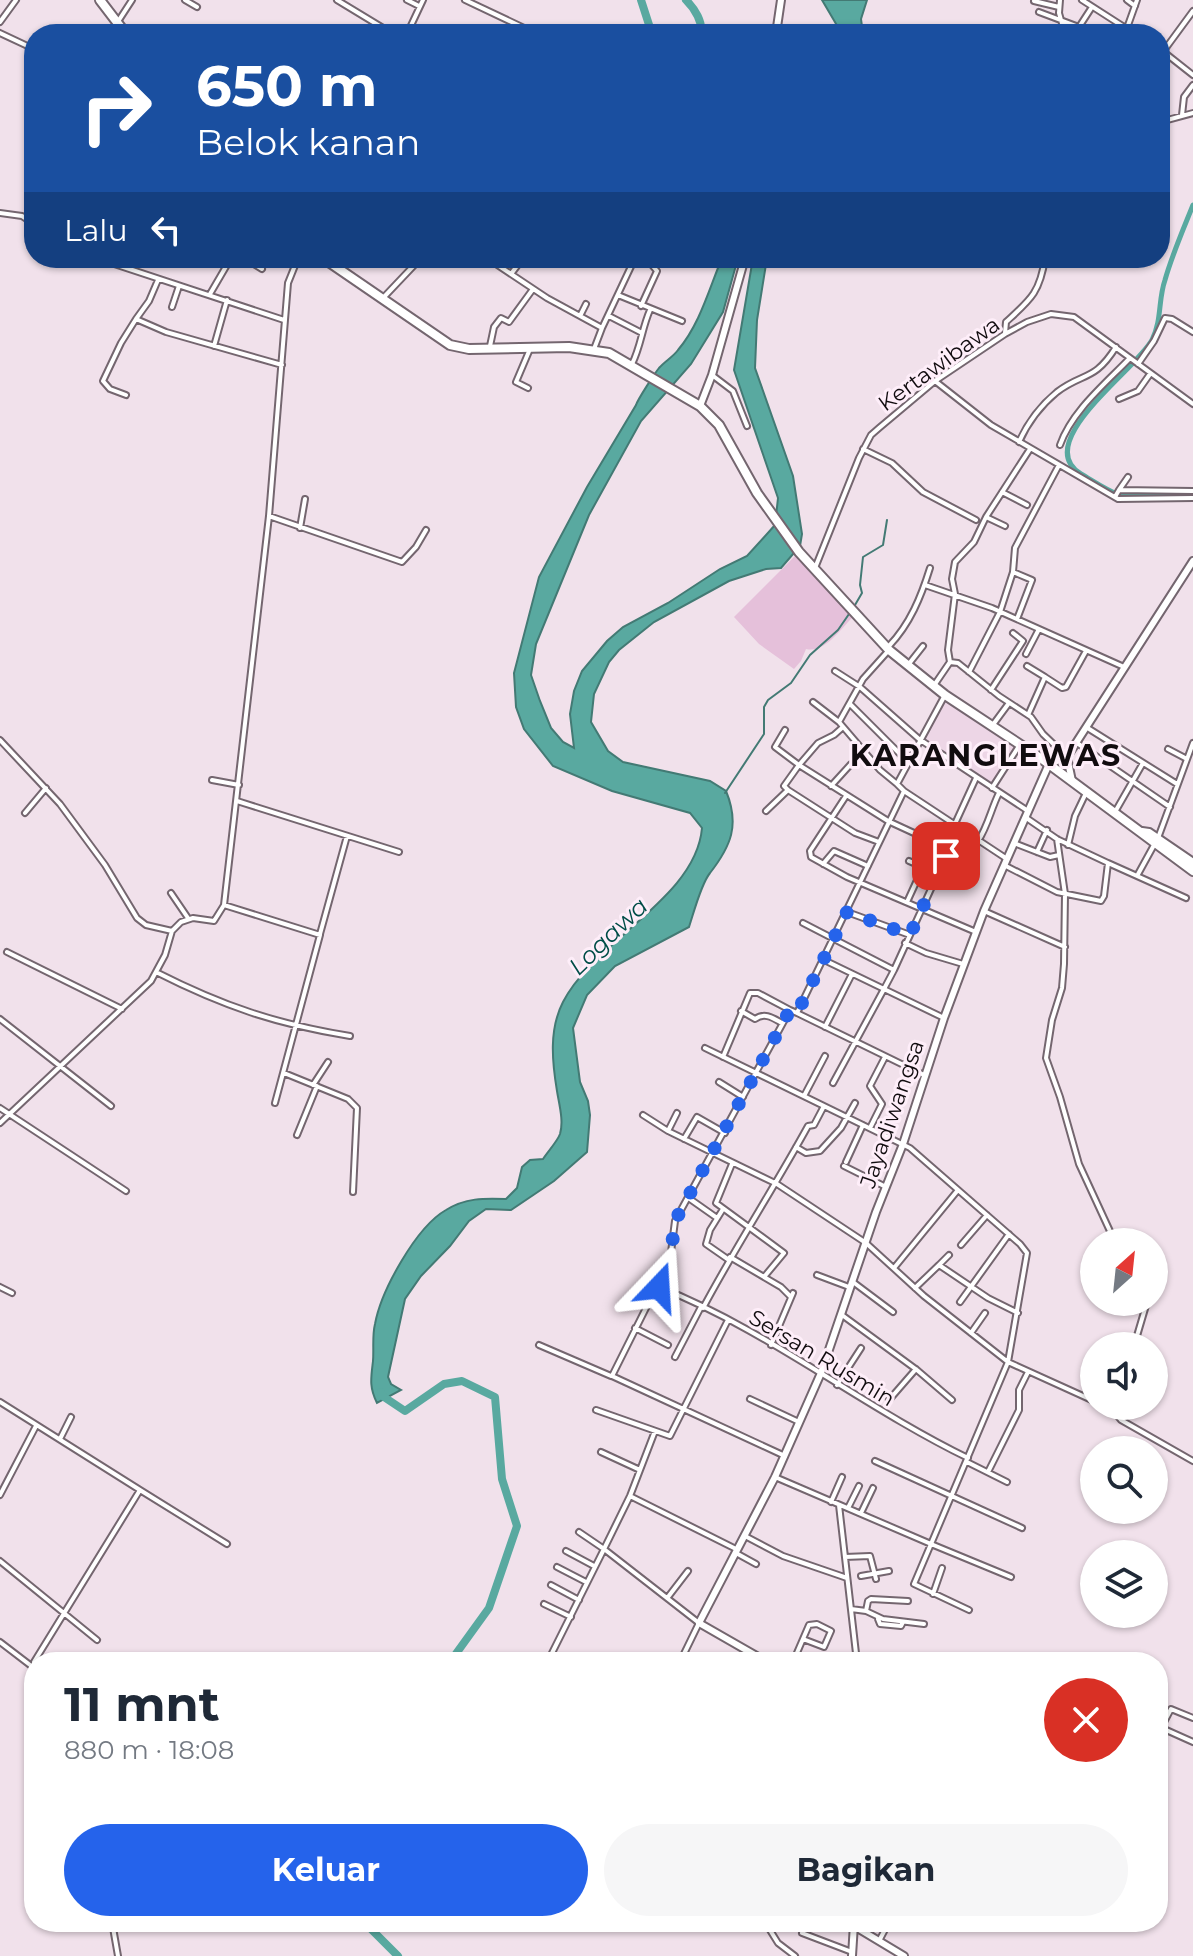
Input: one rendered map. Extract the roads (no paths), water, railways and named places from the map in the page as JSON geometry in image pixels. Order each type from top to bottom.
[{"type":"highway","points":[[100,0],[117,22]]},
{"type":"highway","points":[[337,268],[450,345],[469,349],[594,349],[632,364],[700,406],[719,425],[757,493],[807,562],[888,649],[945,695],[1072,781],[1193,871]]},
{"type":"highway","points":[[1156,842],[1193,863]]},
{"type":"street","points":[[0,22],[16,0]]},
{"type":"street","points":[[117,22],[132,0]]},
{"type":"street","points":[[185,0],[197,7]]},
{"type":"street","points":[[337,0],[377,24]]},
{"type":"street","points":[[407,0],[420,6]]},
{"type":"street","points":[[412,24],[423,0]]},
{"type":"street","points":[[465,0],[516,24]]},
{"type":"street","points":[[777,24],[781,0]]},
{"type":"street","points":[[1060,0],[1064,22]]},
{"type":"street","points":[[1082,0],[1120,24]]},
{"type":"street","points":[[1127,0],[1136,3],[1128,24]]},
{"type":"street","points":[[1034,1],[1059,7]]},
{"type":"street","points":[[1083,24],[1092,7]]},
{"type":"street","points":[[1170,40],[1193,11]]},
{"type":"street","points":[[1039,12],[1071,24]]},
{"type":"street","points":[[0,33],[24,44]]},
{"type":"street","points":[[1170,58],[1193,75]]},
{"type":"street","points":[[1182,113],[1184,97],[1193,85]]},
{"type":"street","points":[[1170,118],[1193,113]]},
{"type":"street","points":[[0,213],[24,217]]},
{"type":"street","points":[[124,268],[284,320]]},
{"type":"street","points":[[209,294],[225,268]]},
{"type":"street","points":[[0,1123],[151,981],[171,941],[172,931],[188,918],[214,921],[224,905],[269,516],[288,278],[293,268]]},
{"type":"street","points":[[382,299],[411,268]]},
{"type":"street","points":[[502,268],[602,328]]},
{"type":"street","points":[[511,274],[516,268]]},
{"type":"street","points":[[594,349],[629,268]]},
{"type":"street","points":[[641,306],[657,271],[654,268]]},
{"type":"street","points":[[700,406],[712,375],[742,268]]},
{"type":"street","points":[[1005,334],[1006,322],[1026,305],[1037,290],[1042,268]]},
{"type":"street","points":[[126,395],[110,389],[103,381],[158,280]]},
{"type":"street","points":[[172,307],[179,286]]},
{"type":"street","points":[[490,349],[497,322],[501,318],[509,323],[533,289]]},
{"type":"street","points":[[618,295],[682,321]]},
{"type":"street","points":[[214,346],[227,300]]},
{"type":"street","points":[[579,316],[586,304]]},
{"type":"street","points":[[632,364],[642,343],[650,310]]},
{"type":"street","name":"Kertawibawa","points":[[814,570],[863,449],[879,428],[935,381],[1027,322],[1051,314],[1074,317],[1193,404]]},
{"type":"street","points":[[608,316],[642,333]]},
{"type":"street","points":[[1060,445],[1065,433],[1093,397],[1154,341],[1165,318],[1193,332]]},
{"type":"street","points":[[136,319],[166,332],[282,365]]},
{"type":"street","points":[[528,388],[516,382],[531,347]]},
{"type":"street","points":[[1019,442],[1030,419],[1056,393],[1097,372],[1117,348]]},
{"type":"street","points":[[1119,399],[1138,391],[1150,373]]},
{"type":"street","points":[[712,375],[733,391],[747,426]]},
{"type":"street","points":[[935,381],[985,421],[1124,500],[1193,498]]},
{"type":"street","points":[[863,449],[894,464],[923,492],[976,520]]},
{"type":"street","points":[[933,686],[950,662],[955,562],[974,542],[986,517],[1030,449]]},
{"type":"street","points":[[969,672],[1000,612],[1013,572],[1015,548],[1059,465]]},
{"type":"street","points":[[1116,494],[1128,477]]},
{"type":"street","points":[[1116,494],[1193,491]]},
{"type":"street","points":[[1002,492],[1027,505]]},
{"type":"street","points":[[300,528],[305,499]]},
{"type":"street","points":[[269,516],[402,562],[426,530]]},
{"type":"street","points":[[986,517],[1005,526]]},
{"type":"street","points":[[1045,762],[1067,757],[1193,561]]},
{"type":"street","points":[[879,843],[831,819],[784,786],[818,743],[834,735],[863,679],[903,630],[930,568]]},
{"type":"street","points":[[1013,572],[1032,580],[1017,619]]},
{"type":"street","points":[[925,585],[1017,619],[1124,667]]},
{"type":"street","points":[[1026,654],[1039,629]]},
{"type":"street","points":[[991,690],[1023,641],[1013,633]]},
{"type":"street","points":[[908,665],[923,646]]},
{"type":"street","points":[[1027,666],[1062,688],[1066,687],[1086,650]]},
{"type":"street","points":[[950,662],[958,663],[1028,715],[1067,757],[1072,781]]},
{"type":"street","points":[[835,671],[860,687],[919,739],[999,793],[1057,839],[1186,898]]},
{"type":"street","points":[[1028,715],[1045,677]]},
{"type":"street","points":[[897,784],[945,695]]},
{"type":"street","points":[[813,702],[841,724],[880,770],[904,791],[1006,862],[1062,894],[1102,900],[1108,863]]},
{"type":"street","points":[[992,726],[1009,703]]},
{"type":"street","points":[[850,704],[908,762]]},
{"type":"street","points":[[1086,727],[1177,784]]},
{"type":"street","points":[[785,730],[775,747],[888,821],[940,845],[946,856],[894,970],[833,1083]]},
{"type":"street","points":[[0,740],[46,788],[105,865],[137,918],[146,925],[172,931]]},
{"type":"street","points":[[1077,743],[1170,807]]},
{"type":"street","points":[[1137,876],[1156,842],[1193,743]]},
{"type":"street","points":[[992,788],[1020,745]]},
{"type":"street","points":[[1168,749],[1187,759]]},
{"type":"street","name":"Jayadiwangsa","points":[[699,1623],[775,1477],[821,1373],[888,1188],[944,1018],[1045,762]]},
{"type":"street","points":[[1115,812],[1143,763]]},
{"type":"street","points":[[831,786],[851,764]]},
{"type":"street","points":[[940,845],[976,778]]},
{"type":"street","points":[[212,780],[239,785]]},
{"type":"street","points":[[25,813],[46,788]]},
{"type":"street","points":[[766,811],[788,790]]},
{"type":"street","points":[[797,1013],[904,791]]},
{"type":"street","points":[[1068,845],[1075,816],[1086,791]]},
{"type":"street","points":[[978,841],[986,829],[988,815],[999,793]]},
{"type":"street","points":[[846,796],[810,853],[813,859],[976,932]]},
{"type":"street","points":[[237,801],[399,852]]},
{"type":"street","points":[[1037,852],[1047,830]]},
{"type":"street","points":[[275,1103],[347,836]]},
{"type":"street","points":[[917,853],[924,837]]},
{"type":"street","points":[[1057,839],[1065,947],[1062,988],[1052,1020],[1046,1058],[1079,1164],[1109,1228]]},
{"type":"street","points":[[1014,843],[1051,857],[1059,855]]},
{"type":"street","points":[[823,864],[834,851],[868,866]]},
{"type":"street","points":[[907,902],[923,867],[909,861]]},
{"type":"street","points":[[171,893],[188,918]]},
{"type":"street","points":[[224,905],[329,932]]},
{"type":"street","points":[[984,911],[1065,947]]},
{"type":"street","points":[[847,912],[910,935]]},
{"type":"street","points":[[803,923],[894,970]]},
{"type":"street","points":[[905,943],[964,965]]},
{"type":"street","points":[[7,952],[122,1009]]},
{"type":"street","points":[[823,960],[944,1018]]},
{"type":"street","points":[[156,972],[216,1001],[296,1027],[350,1036]]},
{"type":"street","points":[[825,1027],[852,974]]},
{"type":"street","points":[[723,1057],[741,1011],[754,991],[924,1075]]},
{"type":"street","points":[[612,1376],[670,1260],[675,1221],[790,1010]]},
{"type":"street","points":[[741,1011],[755,1019],[760,1015],[768,1016],[783,1024]]},
{"type":"street","points":[[0,1019],[111,1106]]},
{"type":"street","points":[[705,1048],[903,1144],[1025,1249],[1027,1258],[1008,1362],[914,1583],[969,1610]]},
{"type":"street","points":[[804,1096],[825,1056]]},
{"type":"street","points":[[870,1128],[882,1104],[870,1086],[885,1057]]},
{"type":"street","points":[[297,1135],[315,1086],[328,1062]]},
{"type":"street","points":[[284,1073],[348,1099],[357,1108],[353,1192]]},
{"type":"street","points":[[719,1082],[743,1097]]},
{"type":"street","points":[[796,1147],[808,1153],[820,1151],[855,1103]]},
{"type":"street","points":[[675,1357],[808,1126],[814,1125],[824,1106]]},
{"type":"street","points":[[0,1108],[126,1191]]},
{"type":"street","points":[[668,1131],[677,1113]]},
{"type":"street","points":[[643,1115],[732,1164],[777,1184],[866,1243],[915,1288],[1008,1362],[1080,1395]]},
{"type":"street","points":[[684,1139],[697,1117],[725,1133]]},
{"type":"street","points":[[863,1125],[845,1164],[888,1188]]},
{"type":"street","points":[[732,1164],[716,1203],[784,1253],[764,1277]]},
{"type":"street","points":[[894,1268],[958,1190]]},
{"type":"street","points":[[689,1198],[717,1218]]},
{"type":"street","points":[[723,1209],[710,1230],[706,1245],[792,1295],[771,1345]]},
{"type":"street","points":[[961,1245],[987,1215]]},
{"type":"street","points":[[960,1302],[1009,1234]]},
{"type":"street","points":[[915,1288],[949,1255]]},
{"type":"street","points":[[939,1265],[971,1288],[1018,1313]]},
{"type":"street","points":[[817,1275],[852,1285],[893,1312]]},
{"type":"street","points":[[0,1287],[12,1293]]},
{"type":"street","name":"Sersan Rusmin","points":[[659,1287],[728,1320],[919,1434],[1007,1482]]},
{"type":"street","points":[[971,1333],[985,1313]]},
{"type":"street","points":[[842,1315],[916,1369],[952,1400]]},
{"type":"street","points":[[596,1410],[670,1436],[728,1320]]},
{"type":"street","points":[[635,1328],[668,1345]]},
{"type":"street","points":[[539,1345],[785,1456]]},
{"type":"street","points":[[837,1385],[861,1348]]},
{"type":"street","points":[[889,1400],[916,1369]]},
{"type":"street","points":[[988,1472],[1019,1410],[1019,1392],[1028,1372]]},
{"type":"street","points":[[750,1399],[799,1423]]},
{"type":"street","points":[[0,1402],[227,1544]]},
{"type":"street","points":[[60,1439],[71,1417]]},
{"type":"street","points":[[1121,1420],[1193,1461]]},
{"type":"street","points":[[0,1495],[36,1426]]},
{"type":"street","points":[[553,1652],[630,1496],[655,1431]]},
{"type":"street","points":[[601,1452],[640,1470]]},
{"type":"street","points":[[875,1461],[1022,1528]]},
{"type":"street","points":[[775,1477],[1011,1577]]},
{"type":"street","points":[[831,1502],[842,1477]]},
{"type":"street","points":[[848,1508],[859,1486]]},
{"type":"street","points":[[861,1513],[873,1488]]},
{"type":"street","points":[[41,1652],[140,1490]]},
{"type":"street","points":[[630,1496],[756,1564]]},
{"type":"street","points":[[839,1505],[856,1652]]},
{"type":"street","points":[[579,1532],[699,1623],[750,1652]]},
{"type":"street","points":[[743,1535],[783,1556],[848,1578]]},
{"type":"street","points":[[566,1551],[594,1566]]},
{"type":"street","points":[[845,1557],[870,1556],[875,1576]]},
{"type":"street","points":[[0,1561],[97,1640]]},
{"type":"street","points":[[557,1567],[586,1582]]},
{"type":"street","points":[[933,1594],[942,1568]]},
{"type":"street","points":[[668,1597],[688,1571]]},
{"type":"street","points":[[861,1576],[875,1576],[889,1571]]},
{"type":"street","points":[[551,1585],[579,1600]]},
{"type":"street","points":[[866,1611],[871,1599],[908,1601]]},
{"type":"street","points":[[544,1604],[571,1617]]},
{"type":"street","points":[[851,1609],[866,1611],[879,1618],[880,1624],[897,1627],[903,1622],[924,1624]]},
{"type":"street","points":[[685,1652],[699,1623]]},
{"type":"street","points":[[797,1652],[808,1626],[812,1623],[831,1631],[824,1647],[803,1639]]},
{"type":"street","points":[[0,1642],[24,1658]]},
{"type":"street","points":[[1168,1715],[1171,1709],[1193,1718]]},
{"type":"street","points":[[1168,1731],[1193,1742]]},
{"type":"street","points":[[114,1932],[118,1956]]},
{"type":"street","points":[[771,1932],[778,1943],[795,1956]]},
{"type":"street","points":[[802,1933],[852,1954],[853,1932]]},
{"type":"street","points":[[866,1932],[904,1956]]},
{"type":"street","points":[[879,1941],[884,1932]]},
{"type":"waterway","points":[[641,0],[649,24]]},
{"type":"waterway","points":[[686,0],[701,24]]},
{"type":"waterway","points":[[1170,265],[1193,205]]},
{"type":"waterway","points":[[1169,268],[1152,340],[1077,426],[1068,444],[1069,461],[1081,474],[1119,495],[1193,493]]},
{"type":"waterway","points":[[855,605],[862,593],[863,557],[883,545],[887,520]]},
{"type":"waterway","points":[[725,793],[764,734],[764,707],[768,700],[791,683],[810,655],[838,630],[849,614]]},
{"type":"waterway","name":"Logawa","points":[[381,1392],[405,1411],[444,1384],[462,1381],[495,1397],[502,1479],[517,1526],[489,1608],[457,1652]]},
{"type":"waterway","name":"Logawa","points":[[374,1932],[398,1956]]},
{"type":"district","name":"KARANGLEWAS","points":[[986,755]]}]
